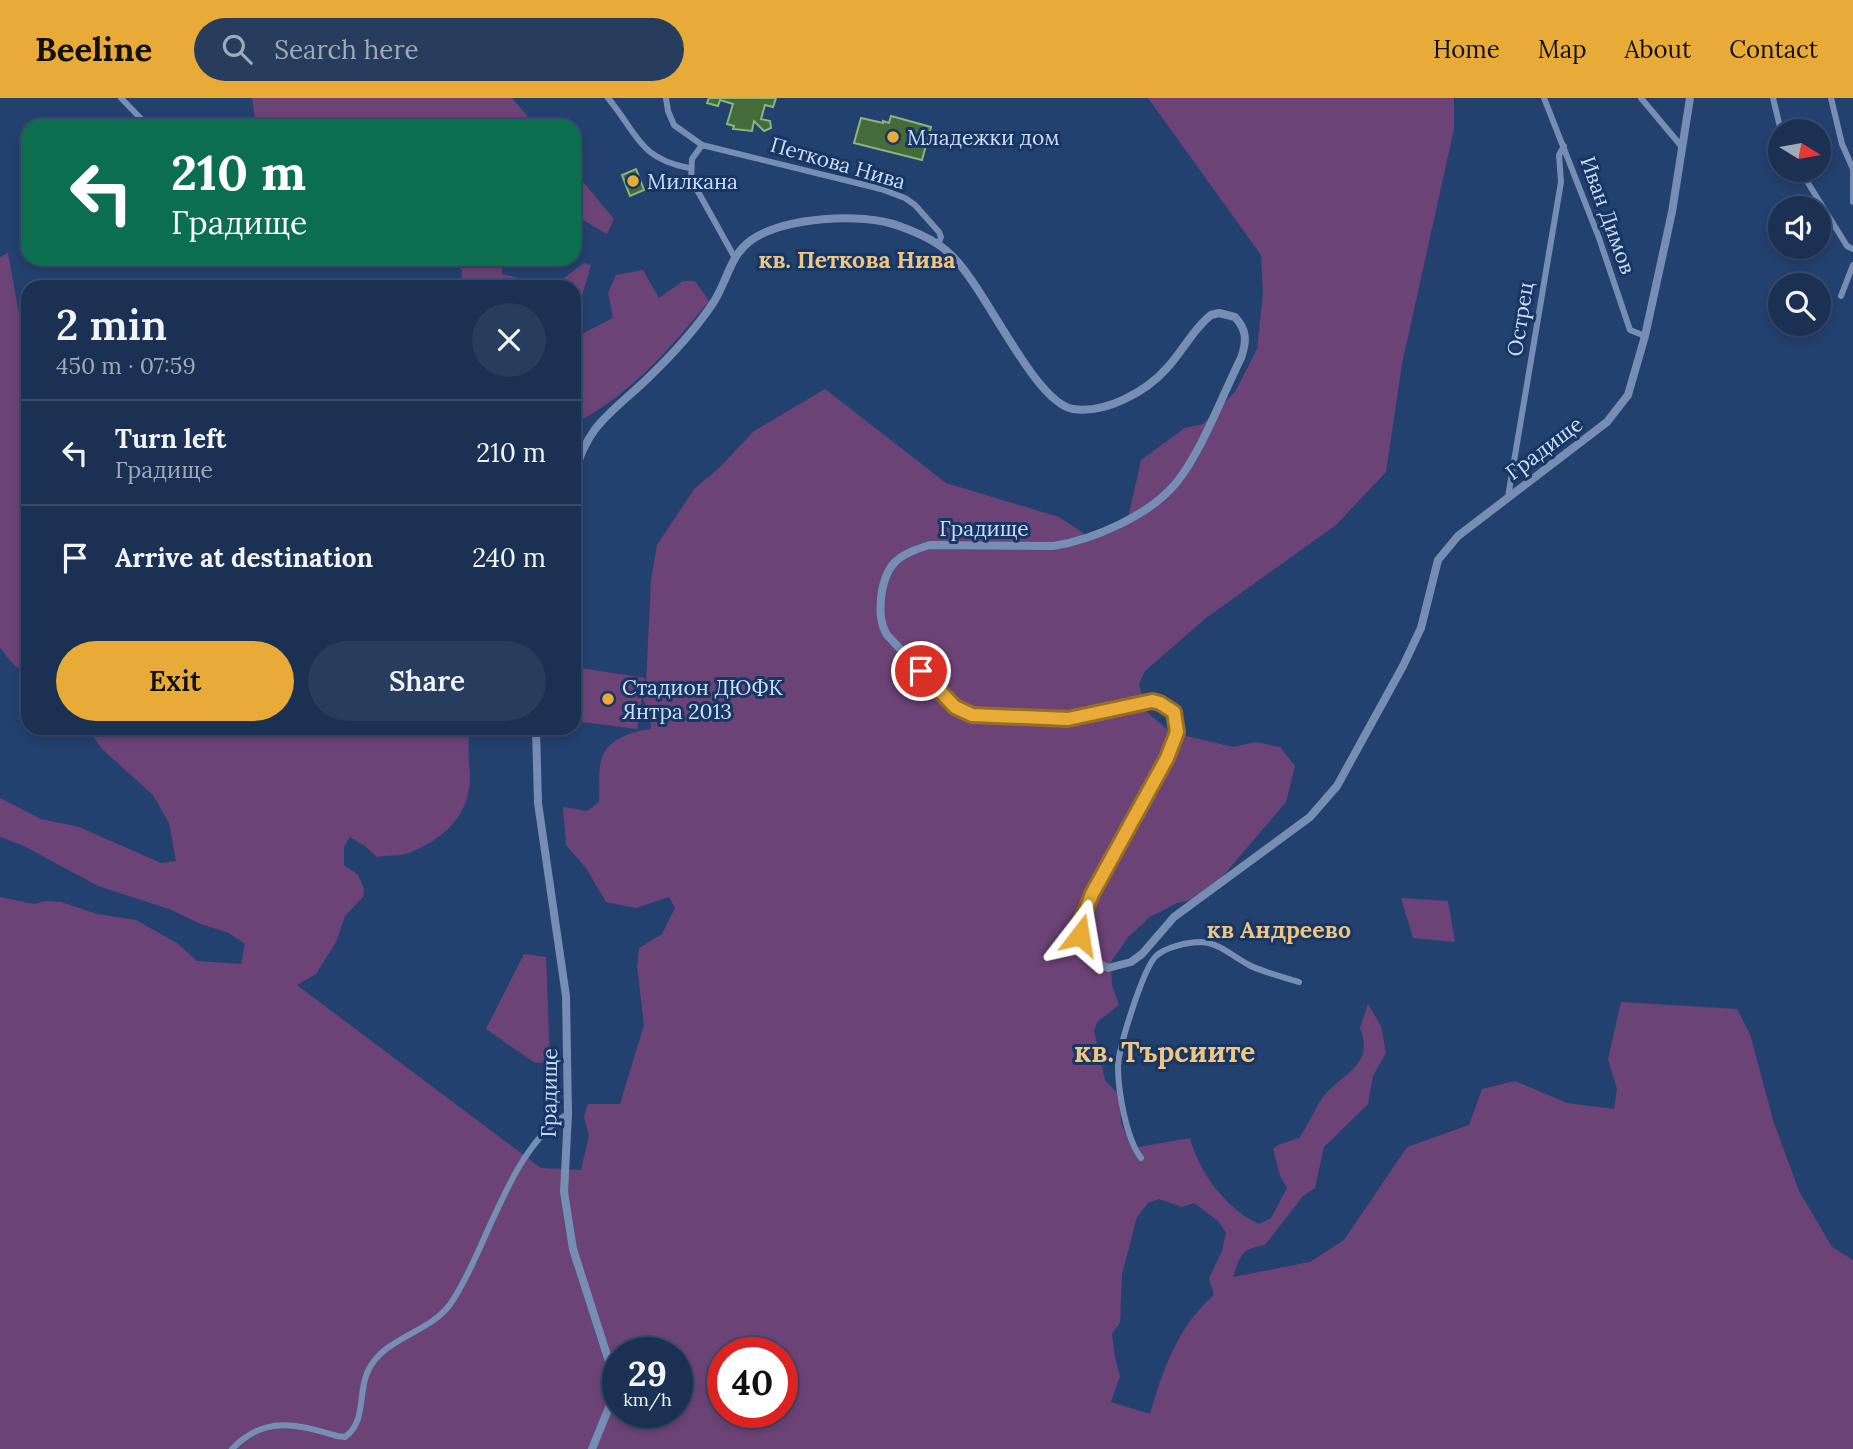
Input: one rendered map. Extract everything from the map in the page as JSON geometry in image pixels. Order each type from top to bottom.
[{"type":"street","points":[[121,98],[141,119]]},
{"type":"street","points":[[608,98],[643,148],[664,161],[690,168]]},
{"type":"street","points":[[666,98],[667,111],[674,125],[702,145],[690,168],[691,179],[735,258]]},
{"type":"street","name":"Иван Димов","points":[[1544,98],[1630,330],[1645,336]]},
{"type":"street","points":[[1642,98],[1682,147]]},
{"type":"street","name":"Градище","points":[[581,456],[595,426],[647,379],[702,316],[715,299],[735,258],[751,240],[786,226],[843,219],[882,220],[919,234],[938,245],[960,264],[1043,389],[1062,406],[1089,410],[1121,400],[1158,378],[1211,315],[1219,313],[1235,317],[1245,332],[1246,344],[1241,358],[1188,465],[1168,492],[1152,504],[1115,526],[1070,543],[1053,546],[929,545],[891,564],[883,579],[881,626],[912,662],[963,712],[972,715],[1068,719],[1152,701],[1174,712],[1177,732],[1167,758],[1092,894],[1080,924],[1083,947],[1092,960],[1108,968],[1131,962],[1174,917],[1310,817],[1327,800],[1364,739],[1421,628],[1438,559],[1458,536],[1607,422],[1628,396],[1645,336],[1672,212],[1690,98]]},
{"type":"street","points":[[1773,98],[1778,119]]},
{"type":"street","points":[[1831,98],[1846,158],[1853,169],[1853,202]]},
{"type":"street","name":"Петкова Нива","points":[[702,145],[881,189],[905,198],[915,205],[939,232],[941,237],[938,245]]},
{"type":"street","name":"Острец","points":[[1508,497],[1561,182],[1559,155],[1564,146]]},
{"type":"street","points":[[1807,182],[1847,246],[1853,248]]},
{"type":"street","points":[[1841,296],[1853,265]]},
{"type":"street","name":"Градище","points":[[537,735],[538,803],[566,996],[568,1114],[564,1192],[573,1249],[614,1377],[612,1400],[592,1449]]},
{"type":"street","points":[[1154,940],[1164,950]]},
{"type":"street","points":[[1141,1158],[1133,1148],[1128,1129],[1118,1065],[1143,977],[1149,965],[1164,950],[1200,942],[1217,946],[1251,966],[1299,982]]},
{"type":"street","points":[[232,1449],[248,1435],[281,1423],[337,1436],[349,1434],[355,1428],[367,1374],[382,1351],[414,1333],[450,1305],[523,1163],[552,1125],[568,1114]]},
{"type":"shaded area","points":[[252,98],[512,98],[530,119],[255,119]]},
{"type":"shaded area","points":[[1148,98],[1454,98],[1454,129],[1402,364],[1386,472],[1336,525],[1206,618],[1145,671],[1139,684],[1146,711],[1170,732],[1233,747],[1256,742],[1280,747],[1295,766],[1286,802],[1205,897],[1177,903],[1150,917],[1128,937],[1111,962],[1112,985],[1119,1005],[1097,1022],[1094,1031],[1105,1080],[1120,1096],[1121,1123],[1133,1148],[1190,1138],[1207,1176],[1225,1199],[1247,1218],[1259,1224],[1271,1218],[1287,1188],[1280,1176],[1273,1149],[1299,1138],[1328,1091],[1359,1062],[1364,1042],[1360,1028],[1368,1004],[1381,1026],[1386,1053],[1373,1076],[1368,1104],[1324,1147],[1315,1188],[1303,1196],[1265,1245],[1243,1254],[1233,1277],[1310,1262],[1344,1240],[1407,1147],[1469,1125],[1482,1089],[1515,1081],[1567,1103],[1614,1109],[1617,1089],[1608,1059],[1621,1002],[1737,1009],[1750,1034],[1773,1120],[1799,1191],[1832,1247],[1853,1260],[1853,1449],[0,1449],[0,897],[34,904],[46,901],[61,902],[97,914],[136,920],[177,943],[197,961],[241,964],[245,944],[229,933],[169,909],[98,886],[24,846],[0,837],[0,798],[41,819],[79,827],[161,863],[176,861],[169,823],[153,795],[102,749],[92,735],[469,735],[469,791],[460,814],[444,833],[406,854],[377,857],[350,837],[344,847],[344,865],[358,875],[364,888],[363,897],[345,916],[336,942],[316,974],[297,985],[541,1168],[581,1170],[589,1136],[584,1117],[588,1104],[620,1104],[644,1025],[637,966],[639,948],[662,934],[675,908],[669,897],[636,908],[606,902],[586,868],[566,845],[563,807],[587,811],[599,802],[600,766],[608,747],[629,734],[651,729],[650,713],[643,699],[651,580],[657,545],[695,488],[718,469],[754,431],[825,389],[946,483],[1059,517],[1086,535],[1117,530],[1129,514],[1141,460],[1185,428],[1203,424],[1235,392],[1257,349],[1263,293],[1261,255]],"holes":[[[1159,1199],[1182,1207],[1194,1203],[1218,1221],[1226,1233],[1222,1251],[1209,1278],[1214,1295],[1201,1307],[1181,1334],[1160,1381],[1150,1414],[1111,1402],[1120,1376],[1112,1334],[1120,1323],[1122,1274],[1137,1217],[1148,1203]]]},
{"type":"shaded area","points":[[581,179],[614,219],[607,234],[581,219]]},
{"type":"shaded area","points":[[8,253],[21,325],[21,670],[0,648],[0,257]]},
{"type":"shaded area","points":[[584,263],[591,265],[581,299],[581,280],[561,280]]},
{"type":"shaded area","points":[[458,266],[502,266],[502,274],[525,280],[461,280],[462,270]]},
{"type":"shaded area","points":[[643,270],[659,298],[683,281],[695,281],[709,301],[648,370],[614,399],[581,420],[581,334],[613,318],[608,293],[616,275]]},
{"type":"shaded area","name":"Стадион ДЮФК Янтра 2013","points":[[581,668],[645,678],[637,729],[581,722]]},
{"type":"shaded area","points":[[1401,898],[1448,901],[1455,942],[1413,938]]},
{"type":"shaded area","points":[[524,954],[546,957],[550,1062],[535,1063],[486,1029]]},
{"type":"building","points":[[709,98],[776,98],[773,107],[765,105],[761,119],[770,121],[771,128],[764,131],[754,121],[752,131],[733,129],[734,126],[727,124],[733,104],[720,100],[718,106],[707,103]]},
{"type":"building","name":"Младежки дом","points":[[891,116],[931,127],[922,160],[854,143],[861,118],[889,123]]},
{"type":"building","name":"Милкана","points":[[636,169],[644,190],[630,196],[622,175]]},
{"type":"place","name":"Младежки дом","points":[[893,137]]},
{"type":"place","name":"Милкана","points":[[633,181]]},
{"type":"place","name":"Стадион ДЮФК Янтра 2013","points":[[608,699]]},
{"type":"district","name":"кв. Петкова Нива","points":[[857,259]]},
{"type":"district","name":"кв Андреево","points":[[1279,929]]},
{"type":"district","name":"кв. Търсиите","points":[[1165,1052]]},
{"type":"route","points":[[921,671],[955,707],[972,715],[1068,719],[1152,701],[1174,712],[1177,732],[1167,758],[1092,894],[1080,924],[1080,935]]}]
